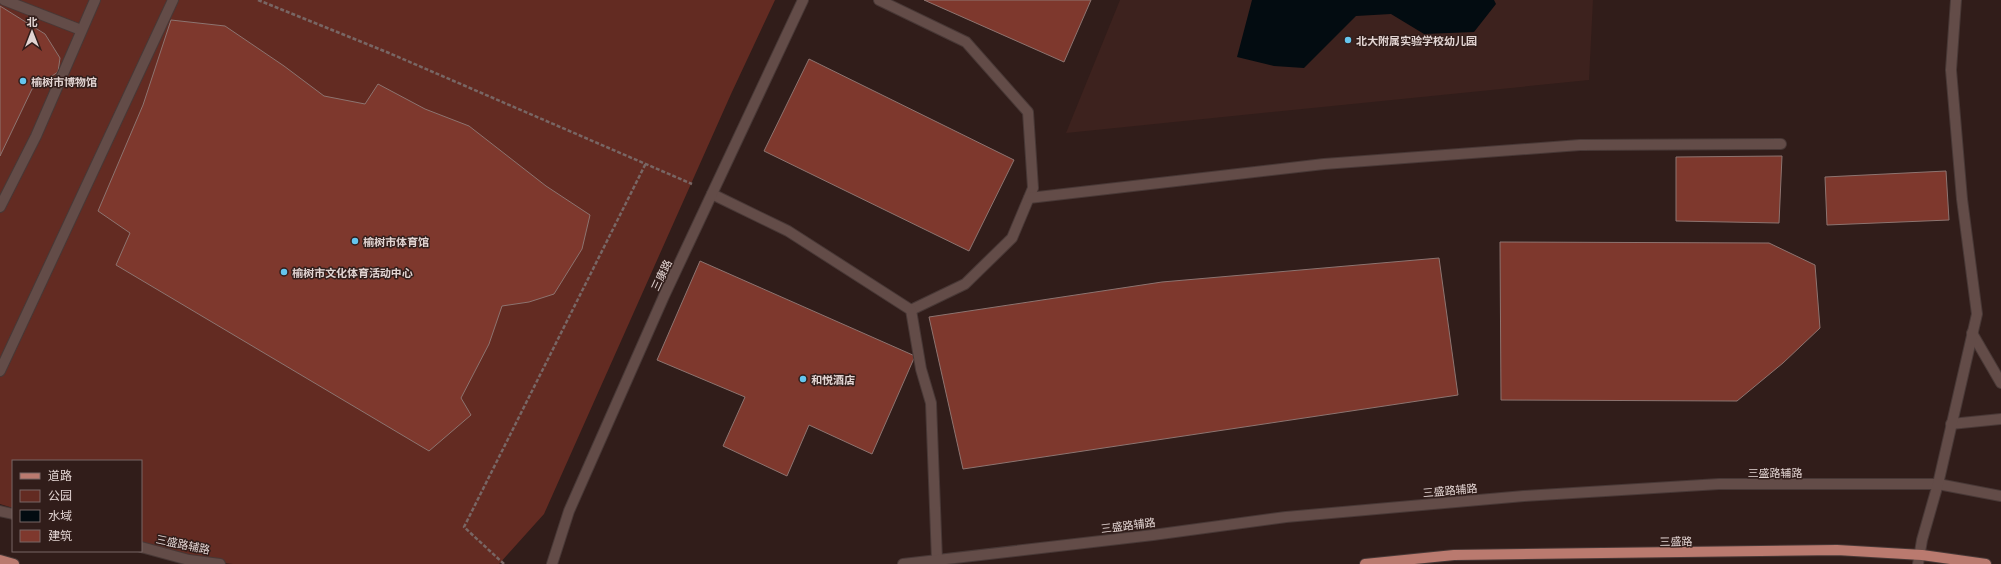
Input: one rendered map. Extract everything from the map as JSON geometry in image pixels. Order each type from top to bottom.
[{"type":"main road","name":"三盛路","points":[[1365,564],[1454,555],[1837,550],[1919,559],[1986,564]]},
{"type":"main road","points":[[0,560],[14,564]]},
{"type":"street","points":[[4,0],[81,30]]},
{"type":"street","points":[[0,207],[36,136],[95,0]]},
{"type":"street","points":[[0,371],[173,0]]},
{"type":"street","name":"三康路","points":[[552,564],[569,511],[664,296],[803,0]]},
{"type":"street","points":[[879,0],[966,42],[1028,112],[1033,188],[1012,238],[966,284],[911,310]]},
{"type":"street","points":[[1919,559],[1938,484],[1977,314],[1962,199],[1951,70],[1956,0]]},
{"type":"street","points":[[1029,198],[1324,164],[1565,146],[1781,144]]},
{"type":"street","points":[[712,194],[788,231],[911,310],[921,369],[931,403],[937,560]]},
{"type":"street","points":[[1972,333],[2001,383]]},
{"type":"street","points":[[1951,424],[2001,419]]},
{"type":"street","name":"三盛路辅路","points":[[904,564],[1286,516],[1516,496],[1719,484],[1938,484],[2001,496]]},
{"type":"street","points":[[0,511],[12,514]]},
{"type":"street","name":"三盛路辅路","points":[[142,547],[190,560],[220,564]]},
{"type":"path","points":[[258,0],[390,53],[646,163],[712,194]]},
{"type":"path","points":[[504,564],[464,527],[646,163]]},
{"type":"shaded area","name":"北大附属实验学校幼儿园","points":[[1120,0],[1593,0],[1589,80],[1066,133]]},
{"type":"green space","name":"榆树市文化体育活动中心","points":[[0,0],[775,0],[731,94],[544,514],[499,564],[233,564],[189,560],[142,546],[142,460],[12,460],[12,508],[0,504]]},
{"type":"water","points":[[1252,0],[1494,0],[1496,4],[1474,32],[1424,34],[1391,14],[1356,16],[1304,68],[1274,66],[1237,57]]},
{"type":"building","points":[[924,0],[1091,0],[1064,62]]},
{"type":"building","name":"榆树市博物馆","points":[[0,6],[45,34],[60,58],[58,72],[32,89],[0,156]]},
{"type":"building","name":"榆树市体育馆","points":[[171,20],[225,26],[284,66],[324,96],[365,104],[378,84],[425,109],[469,126],[546,186],[590,215],[582,249],[554,294],[529,302],[502,306],[489,344],[461,398],[471,415],[429,451],[116,265],[130,233],[98,211],[143,105]]},
{"type":"building","points":[[809,59],[1014,160],[969,251],[764,151]]},
{"type":"building","points":[[1782,156],[1779,223],[1676,221],[1676,157]]},
{"type":"building","points":[[1946,171],[1949,220],[1827,225],[1825,177]]},
{"type":"building","points":[[1500,242],[1769,243],[1815,265],[1820,328],[1783,363],[1737,401],[1501,400]]},
{"type":"building","points":[[1439,258],[1458,395],[963,469],[929,317],[1162,282]]},
{"type":"building","name":"和悦酒店","points":[[700,261],[915,356],[872,454],[809,425],[787,476],[723,446],[745,397],[657,360]]},
{"type":"place","name":"北大附属实验学校幼儿园","points":[[1348,40]]},
{"type":"place","name":"榆树市博物馆","points":[[23,81]]},
{"type":"place","name":"榆树市体育馆","points":[[355,241]]},
{"type":"place","name":"榆树市文化体育活动中心","points":[[284,272]]},
{"type":"place","name":"和悦酒店","points":[[803,379]]}]
